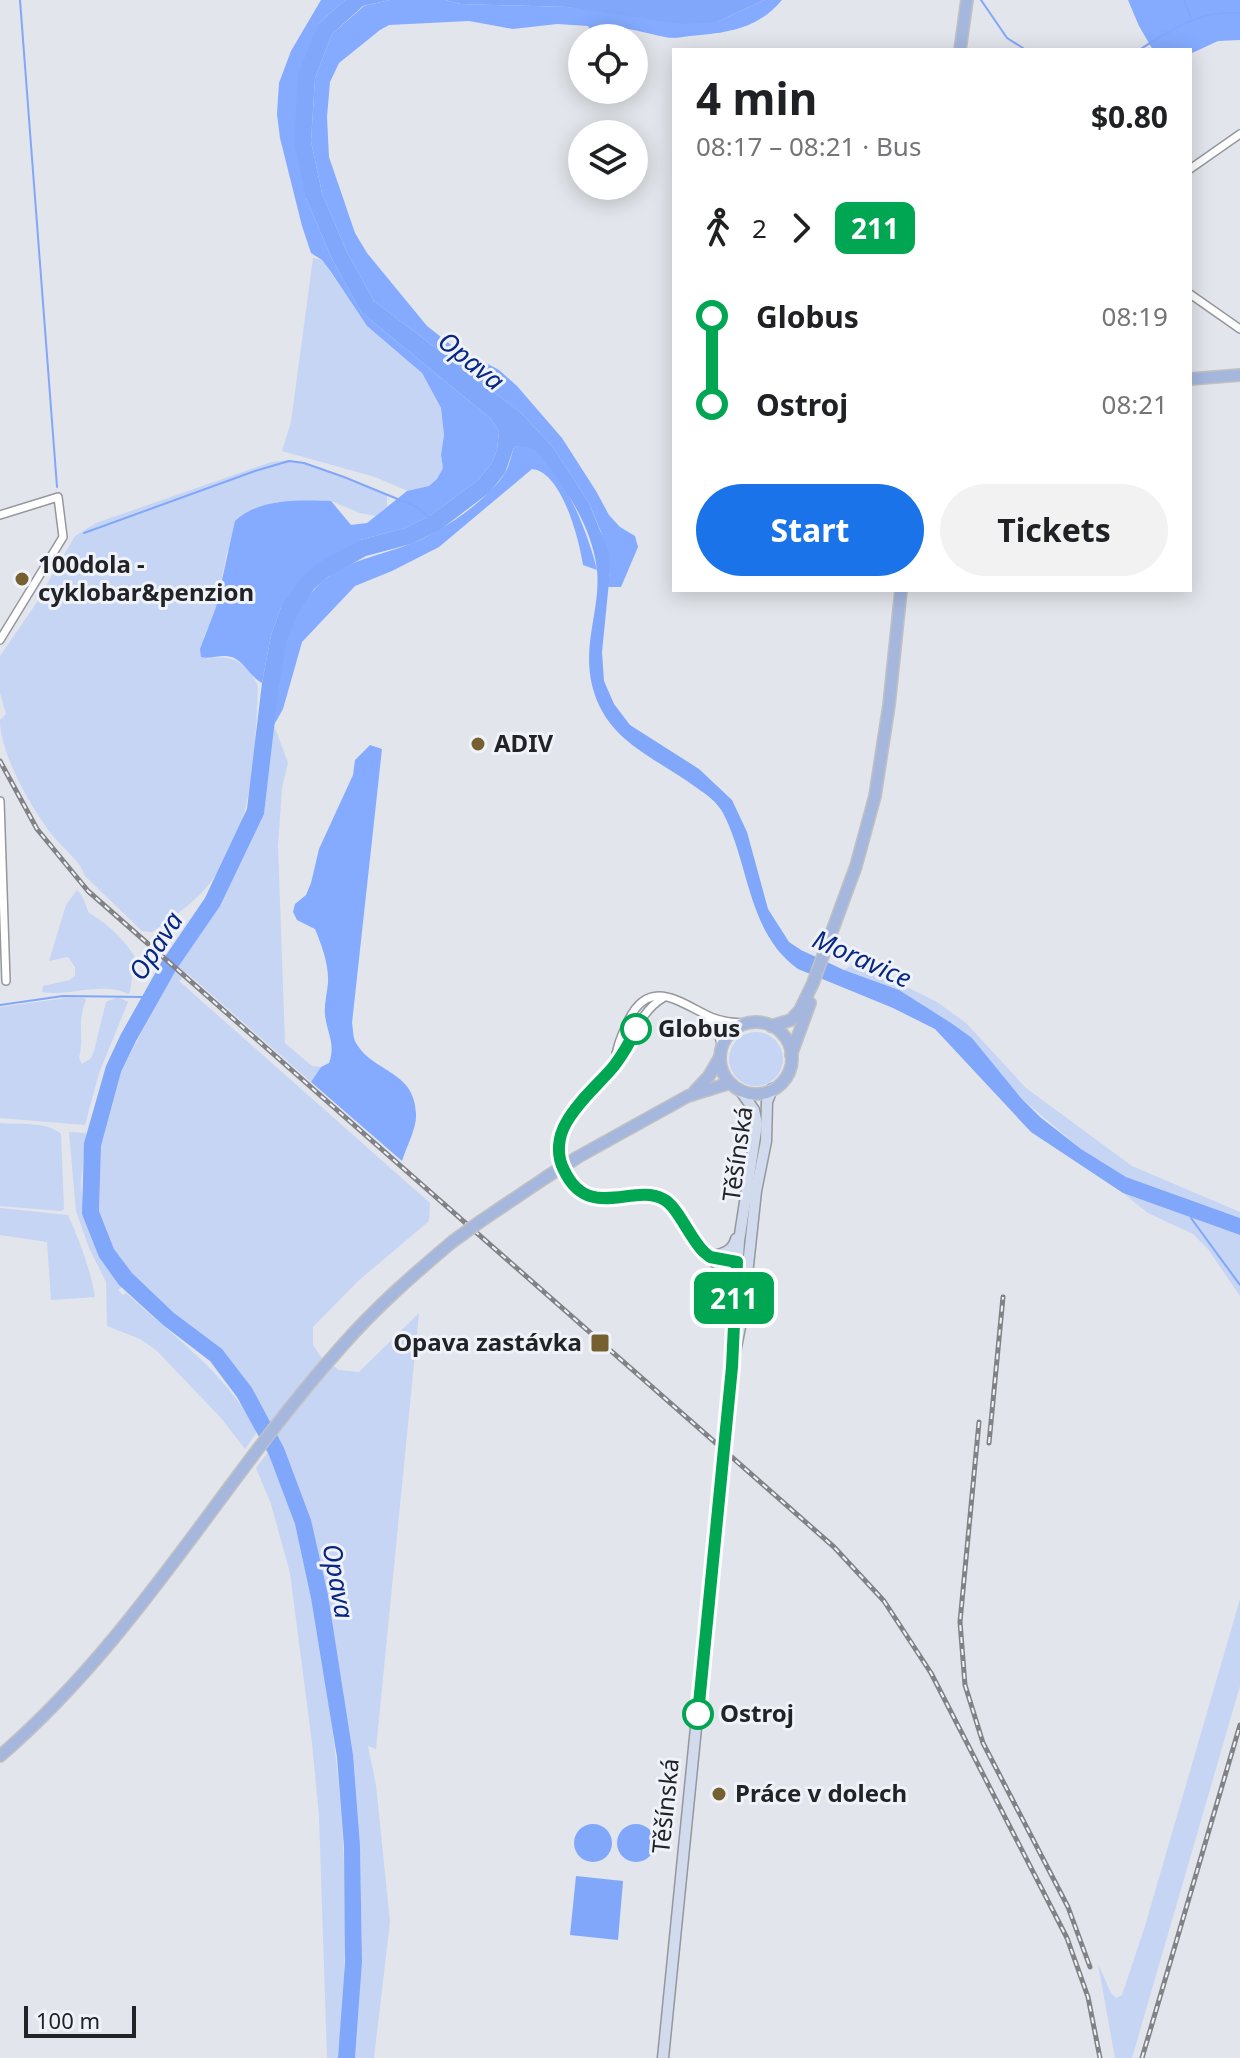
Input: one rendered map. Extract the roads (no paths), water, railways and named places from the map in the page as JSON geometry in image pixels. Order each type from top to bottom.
[{"type":"main road","points":[[960,48],[967,0]]},
{"type":"main road","points":[[1192,379],[1240,375]]},
{"type":"main road","points":[[0,1756],[78,1681],[143,1604],[283,1417],[342,1345],[390,1297],[452,1242],[481,1221],[578,1157],[688,1096],[702,1085],[731,1033],[748,1023],[771,1026],[791,1020],[800,1010],[827,948],[856,866],[875,796],[889,705],[901,592]]},
{"type":"main road","name":"Těšínská","points":[[721,1052],[722,1069],[735,1086],[757,1094],[772,1089],[788,1073],[812,998],[813,983]]},
{"type":"main road","points":[[771,1026],[785,1038],[791,1056]]},
{"type":"main road","points":[[688,1096],[735,1086]]},
{"type":"street","points":[[1192,168],[1240,134]]},
{"type":"street","points":[[1192,295],[1240,329]]},
{"type":"street","points":[[0,515],[58,497],[63,537],[0,640]]},
{"type":"street","points":[[0,801],[6,981]]},
{"type":"street","points":[[732,1344],[729,1327],[731,1282],[725,1271],[697,1246],[664,1199],[647,1195],[600,1198],[578,1188],[565,1173],[559,1150],[566,1123],[615,1064],[649,1008],[663,998],[681,999],[719,1020],[748,1023]]},
{"type":"street","points":[[701,1011],[718,1032],[721,1052]]},
{"type":"street","name":"Těšínská","points":[[732,1367],[756,1118],[751,1105],[735,1086]]},
{"type":"street","name":"Těšínská","points":[[663,2058],[732,1367],[743,1312],[742,1263],[766,1141],[767,1102],[772,1089]]},
{"type":"street","points":[[710,1257],[727,1252],[735,1242],[746,1163],[752,1153]]},
{"type":"street","points":[[710,1257],[742,1263]]},
{"type":"waterway","points":[[20,0],[57,487]]},
{"type":"waterway","points":[[981,0],[1007,38],[1023,48]]},
{"type":"waterway","points":[[1184,0],[1191,18]]},
{"type":"waterway","points":[[1142,48],[1199,18],[1240,13]]},
{"type":"waterway","points":[[84,533],[289,461],[344,477],[417,507],[430,518]]},
{"type":"waterway","points":[[0,1005],[63,996],[142,997]]},
{"type":"waterway","points":[[1191,1218],[1240,1285]]},
{"type":"railway","points":[[0,761],[37,829],[88,891],[834,1547],[884,1601],[931,1673],[1067,1938],[1088,1997],[1100,2058]]},
{"type":"railway","points":[[989,1443],[1003,1297]]},
{"type":"railway","points":[[979,1422],[960,1622],[965,1685],[983,1743],[1068,1907],[1090,1967]]},
{"type":"railway","points":[[1142,2058],[1240,1725]]},
{"type":"place","name":"100dola - cyklobar&penzion","points":[[22,579]]},
{"type":"place","name":"ADIV","points":[[478,744]]},
{"type":"place","name":"Globus","points":[[636,1029]]},
{"type":"place","name":"Opava zastávka","points":[[600,1343]]},
{"type":"place","name":"Ostroj","points":[[698,1714]]},
{"type":"place","name":"Práce v dolech","points":[[719,1794]]},
{"type":"water label","name":"Opava","points":[[471,361]]},
{"type":"water label","name":"Opava","points":[[156,946]]},
{"type":"water label","name":"Moravice","points":[[862,959]]},
{"type":"water label","name":"Opava","points":[[338,1581]]}]
